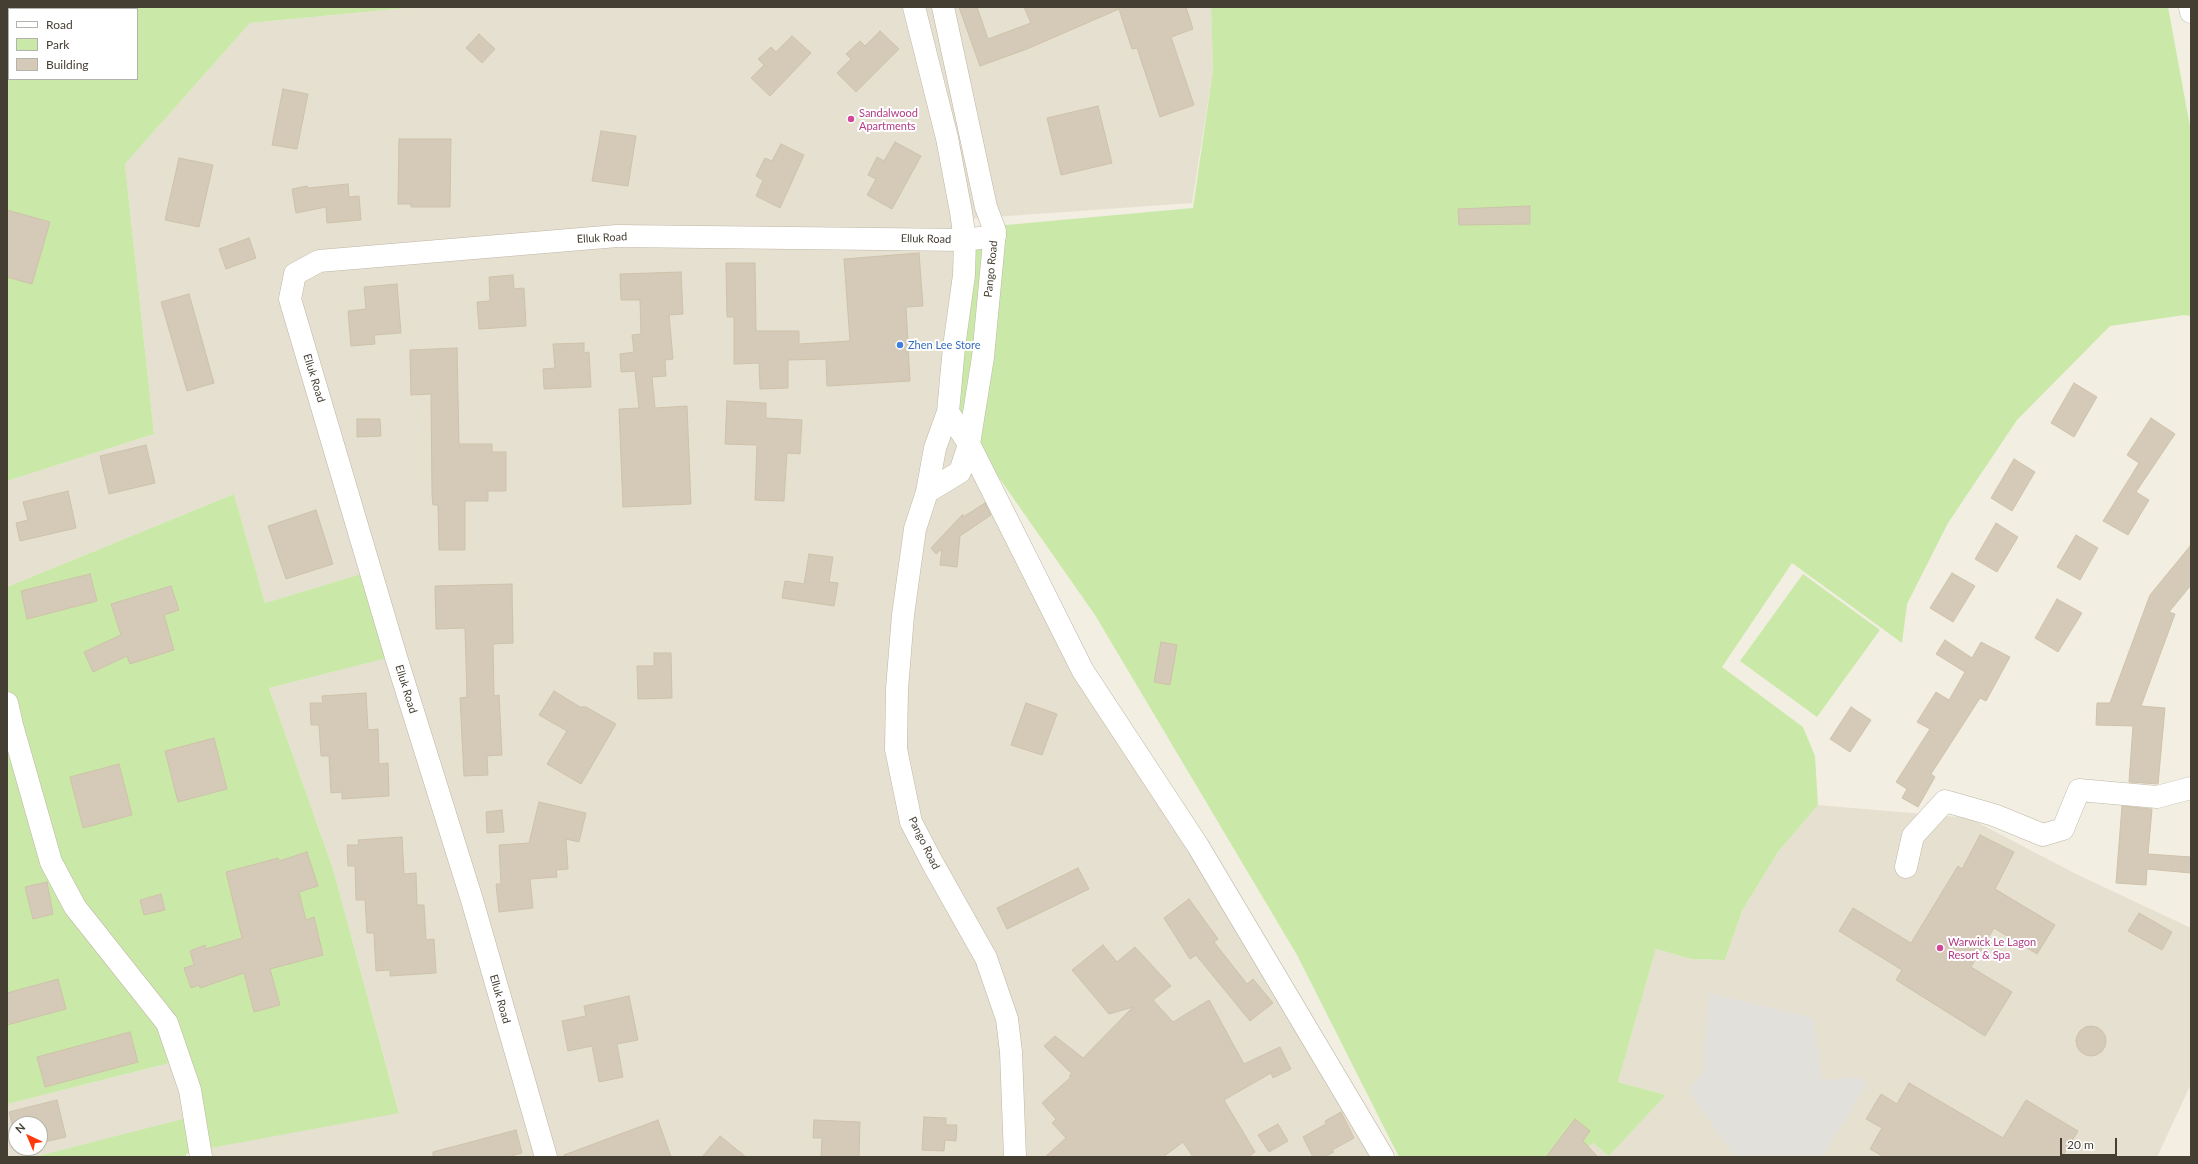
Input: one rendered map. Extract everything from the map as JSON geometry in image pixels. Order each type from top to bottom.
[{"type":"street","name":"Pango Road","points":[[914,7],[947,138],[965,240],[964,275],[954,347],[948,412],[935,448],[926,492],[915,529],[903,615],[897,689],[896,749],[901,781],[911,822],[986,958],[1007,1019],[1012,1052],[1015,1157]]},
{"type":"street","name":"Pango Road","points":[[926,492],[960,472],[969,444],[982,357],[994,236],[943,7]]},
{"type":"street","points":[[2190,7],[2191,12]]},
{"type":"street","name":"Elluk Road","points":[[546,1157],[472,900],[396,657],[290,299],[295,274],[319,260],[617,236],[965,240],[994,236]]},
{"type":"street","points":[[948,412],[969,444],[1083,671],[1198,846],[1383,1157]]},
{"type":"street","points":[[7,703],[52,862],[75,907],[167,1023],[190,1090],[201,1157]]},
{"type":"street","points":[[1906,868],[1913,836],[1945,801],[1994,815],[2043,835],[2063,829],[2079,790],[2157,798],[2191,788]]},
{"type":"shaded area","points":[[417,7],[1211,7],[1213,70],[1192,203],[965,219],[940,413],[1383,1157],[206,1157],[206,1149],[399,1112],[333,869],[269,688],[405,653],[361,574],[265,603],[234,494],[7,587],[7,481],[154,434],[125,164],[250,23]]},
{"type":"shaded area","points":[[1818,805],[1969,818],[2076,874],[2191,928],[2191,1084],[2157,1157],[1576,1157],[1593,1143],[1609,1156],[1666,1095],[1618,1082],[1656,949],[1691,959],[1725,960],[1742,911],[1778,852]]},
{"type":"shaded area","points":[[1709,993],[1813,1018],[1822,1080],[1857,1077],[1867,1084],[1822,1157],[1735,1157],[1688,1090],[1703,1072]]},
{"type":"shaded area","points":[[170,1063],[187,1119],[48,1154],[48,1116],[8,1116],[8,1156],[38,1156],[7,1157],[7,1104]]},
{"type":"green space","points":[[7,7],[417,7],[250,23],[125,164],[154,434],[7,481]]},
{"type":"green space","points":[[1211,7],[2168,7],[2191,132],[2191,316],[2184,315],[2110,326],[2017,420],[1948,523],[1907,604],[1902,643],[1792,563],[1722,667],[1803,727],[1815,756],[1818,805],[1778,852],[1742,911],[1725,960],[1691,959],[1656,949],[1618,1082],[1666,1095],[1609,1156],[1593,1143],[1576,1157],[1399,1157],[1297,955],[1095,615],[951,409],[973,228],[1193,208],[1213,70]]},
{"type":"green space","points":[[234,494],[265,603],[361,574],[387,658],[269,688],[333,869],[399,1113],[206,1149],[186,1154],[186,1157],[34,1157],[48,1156],[48,1153],[187,1118],[170,1063],[7,1104],[7,587]]},
{"type":"green space","points":[[1803,574],[1880,630],[1817,717],[1740,661]]},
{"type":"building","points":[[959,7],[977,7],[988,39],[1031,23],[1024,7],[1186,7],[1193,29],[1171,37],[1194,105],[1160,117],[1137,48],[1132,49],[1119,9],[1027,49],[980,66]]},
{"type":"building","points":[[880,31],[899,49],[856,92],[837,73],[851,59],[846,54],[860,41],[865,46]]},
{"type":"building","points":[[479,34],[495,49],[482,63],[466,48]]},
{"type":"building","points":[[792,36],[811,53],[770,96],[751,78],[764,65],[758,59],[771,47],[776,52]]},
{"type":"building","points":[[283,89],[308,94],[297,149],[272,145]]},
{"type":"building","points":[[1098,106],[1112,163],[1061,175],[1047,118]]},
{"type":"building","points":[[601,131],[636,136],[628,186],[592,181]]},
{"type":"building","points":[[399,139],[451,139],[450,207],[411,207],[411,204],[398,204]]},
{"type":"building","points":[[895,142],[921,156],[892,209],[867,195],[876,179],[868,175],[877,157],[884,161]]},
{"type":"building","points":[[781,144],[804,155],[780,208],[756,196],[763,180],[756,176],[765,158],[772,161]]},
{"type":"building","points":[[179,158],[213,165],[199,227],[165,220]]},
{"type":"building","points":[[348,184],[349,197],[359,196],[361,220],[327,223],[326,207],[296,213],[292,189],[307,186],[308,188]]},
{"type":"building","points":[[1530,206],[1530,224],[1459,225],[1458,209]]},
{"type":"building","points":[[7,210],[50,222],[32,284],[7,277]]},
{"type":"building","points":[[249,238],[256,258],[226,269],[219,249]]},
{"type":"building","points":[[919,253],[923,306],[906,307],[910,381],[827,386],[826,359],[788,360],[788,388],[760,389],[759,363],[734,364],[734,317],[727,317],[726,263],[755,263],[756,331],[799,331],[799,344],[850,341],[844,259]]},
{"type":"building","points":[[681,272],[683,314],[669,315],[673,359],[665,360],[666,376],[652,377],[655,408],[687,406],[691,504],[623,507],[619,409],[639,408],[635,371],[621,372],[620,354],[634,352],[632,335],[641,334],[640,300],[621,300],[620,274]]},
{"type":"building","points":[[513,275],[514,289],[524,288],[526,326],[479,329],[477,302],[490,301],[489,277]]},
{"type":"building","points":[[397,284],[401,333],[374,335],[375,344],[351,346],[348,311],[366,309],[364,287]]},
{"type":"building","points":[[189,294],[214,383],[187,391],[161,302]]},
{"type":"building","points":[[584,343],[584,353],[589,352],[591,387],[544,389],[543,369],[555,368],[553,344]]},
{"type":"building","points":[[457,348],[459,444],[492,444],[492,452],[506,452],[506,491],[488,491],[488,501],[465,501],[465,550],[439,550],[438,505],[433,505],[432,494],[431,394],[411,395],[410,350]]},
{"type":"building","points":[[2074,383],[2097,397],[2074,437],[2051,423]]},
{"type":"building","points":[[727,401],[766,403],[766,418],[802,420],[800,454],[787,453],[784,501],[755,500],[757,445],[725,444]]},
{"type":"building","points":[[2151,418],[2175,434],[2136,492],[2149,500],[2128,535],[2103,521],[2139,463],[2127,455]]},
{"type":"building","points":[[357,419],[380,419],[381,436],[357,437]]},
{"type":"building","points":[[146,445],[155,483],[109,494],[100,456]]},
{"type":"building","points":[[2014,459],[2035,472],[2012,511],[1991,498]]},
{"type":"building","points":[[68,491],[76,528],[20,541],[16,523],[28,520],[23,502]]},
{"type":"building","points":[[985,503],[991,515],[960,536],[957,567],[940,565],[942,549],[936,554],[931,548],[963,514],[963,517]]},
{"type":"building","points":[[316,510],[333,564],[286,579],[268,526]]},
{"type":"building","points":[[1996,523],[2018,537],[1997,572],[1975,559]]},
{"type":"building","points":[[2076,535],[2098,548],[2080,580],[2057,567]]},
{"type":"building","points":[[2191,545],[2191,585],[2169,612],[2175,614],[2141,706],[2165,708],[2158,784],[2129,782],[2133,726],[2096,725],[2097,703],[2110,703],[2150,595]]},
{"type":"building","points":[[809,554],[833,557],[829,582],[838,583],[834,606],[782,598],[785,581],[804,584]]},
{"type":"building","points":[[1952,573],[1975,586],[1953,622],[1930,608]]},
{"type":"building","points":[[90,574],[97,601],[27,619],[21,591]]},
{"type":"building","points":[[512,584],[513,643],[493,644],[494,696],[499,695],[502,755],[487,756],[488,775],[464,776],[460,698],[467,697],[465,628],[436,629],[435,586]]},
{"type":"building","points":[[171,586],[179,610],[164,615],[174,650],[130,664],[127,656],[93,672],[84,652],[121,635],[111,604]]},
{"type":"building","points":[[2057,599],[2082,613],[2058,652],[2035,638]]},
{"type":"building","points":[[1945,640],[1972,658],[1981,642],[2010,657],[1986,701],[1980,698],[1931,774],[1935,777],[1918,807],[1902,798],[1907,789],[1896,782],[1930,729],[1917,722],[1936,692],[1949,700],[1965,672],[1936,654]]},
{"type":"building","points":[[1161,642],[1177,645],[1170,685],[1154,682]]},
{"type":"building","points":[[654,653],[671,653],[672,698],[638,699],[637,666],[654,666]]},
{"type":"building","points":[[554,691],[580,707],[586,707],[616,724],[581,784],[547,764],[567,731],[539,715]]},
{"type":"building","points":[[366,693],[368,730],[378,729],[379,764],[388,763],[389,796],[342,799],[342,792],[331,793],[329,756],[321,756],[319,725],[311,725],[310,703],[323,703],[322,696]]},
{"type":"building","points":[[1026,703],[1057,714],[1042,755],[1011,745]]},
{"type":"building","points":[[1851,707],[1871,720],[1850,752],[1830,739]]},
{"type":"building","points":[[214,738],[227,789],[178,802],[165,751]]},
{"type":"building","points":[[119,764],[132,815],[83,828],[70,777]]},
{"type":"building","points":[[539,802],[586,813],[579,842],[566,839],[568,869],[556,870],[557,877],[530,879],[533,908],[499,912],[496,884],[501,884],[499,845],[529,843]]},
{"type":"building","points":[[2122,806],[2152,809],[2148,854],[2191,857],[2191,873],[2147,869],[2146,885],[2116,883]]},
{"type":"building","points":[[502,810],[504,832],[487,833],[486,812]]},
{"type":"building","name":"Warwick Le Lagon Resort & Spa","points":[[1980,835],[2014,852],[1995,889],[2055,925],[2037,954],[1994,928],[1971,967],[2012,992],[1985,1036],[1896,980],[1902,970],[1839,931],[1853,908],[1911,943],[1958,866],[1962,869]]},
{"type":"building","points":[[402,837],[404,874],[416,873],[417,905],[424,905],[426,940],[434,939],[436,973],[390,976],[390,970],[376,971],[374,933],[367,933],[365,900],[356,900],[355,866],[348,866],[347,845],[359,845],[358,840]]},
{"type":"building","points":[[307,852],[318,886],[299,892],[306,920],[314,917],[323,955],[270,969],[280,1005],[254,1012],[244,973],[200,988],[199,985],[191,988],[184,968],[194,965],[190,951],[205,945],[206,949],[242,938],[226,872],[278,858],[279,861]]},
{"type":"building","points":[[1078,868],[1089,889],[1007,929],[997,908]]},
{"type":"building","points":[[47,882],[53,914],[33,919],[25,887]]},
{"type":"building","points":[[161,894],[165,910],[144,915],[140,900]]},
{"type":"building","points":[[1189,899],[1218,939],[1214,942],[1247,984],[1253,979],[1273,1003],[1250,1021],[1196,955],[1190,959],[1164,918]]},
{"type":"building","points":[[2139,913],[2172,932],[2162,950],[2128,931]]},
{"type":"building","points":[[1103,945],[1117,962],[1135,947],[1171,986],[1153,1000],[1173,1022],[1209,1000],[1244,1064],[1280,1047],[1291,1069],[1273,1078],[1271,1073],[1224,1100],[1255,1152],[1248,1157],[1193,1157],[1183,1142],[1163,1157],[1045,1157],[1066,1138],[1052,1123],[1056,1119],[1042,1103],[1071,1077],[1069,1076],[1072,1074],[1044,1046],[1055,1036],[1083,1058],[1133,1007],[1109,1014],[1072,970]]},
{"type":"building","points":[[58,979],[66,1009],[7,1025],[7,993]]},
{"type":"building","points":[[629,996],[638,1040],[617,1044],[623,1077],[599,1082],[592,1046],[568,1051],[562,1021],[586,1016],[584,1006]]},
{"type":"building","points":[[2091,1026],[2102,1030],[2106,1041],[2102,1052],[2091,1056],[2080,1052],[2076,1041],[2080,1030]]},
{"type":"building","points":[[130,1032],[138,1062],[45,1087],[37,1057]]},
{"type":"building","points":[[1909,1083],[2003,1138],[2026,1100],[2078,1131],[2062,1157],[1884,1157],[1870,1149],[1882,1128],[1866,1119],[1881,1094],[1897,1104]]},
{"type":"building","points":[[57,1100],[66,1137],[48,1141],[48,1116],[10,1116],[9,1112]]},
{"type":"building","points":[[1341,1112],[1354,1138],[1332,1150],[1334,1152],[1324,1157],[1313,1157],[1303,1137],[1326,1124],[1325,1121]]},
{"type":"building","points":[[924,1117],[946,1118],[946,1125],[957,1125],[956,1141],[945,1140],[944,1151],[922,1150]]},
{"type":"building","points":[[1575,1119],[1590,1131],[1583,1141],[1598,1157],[1546,1157]]},
{"type":"building","points":[[658,1120],[671,1157],[564,1157],[564,1155]]},
{"type":"building","points":[[814,1120],[860,1122],[859,1157],[821,1157],[822,1138],[813,1138]]},
{"type":"building","points":[[1278,1124],[1288,1141],[1269,1152],[1258,1135]]},
{"type":"building","points":[[516,1130],[522,1153],[507,1157],[433,1157],[433,1152]]},
{"type":"building","points":[[720,1136],[746,1157],[702,1157]]},
{"type":"place","name":"Sandalwood Apartments","points":[[851,119]]},
{"type":"place","name":"Zhen Lee Store","points":[[900,345]]},
{"type":"place","name":"Warwick Le Lagon Resort & Spa","points":[[1940,948]]}]
